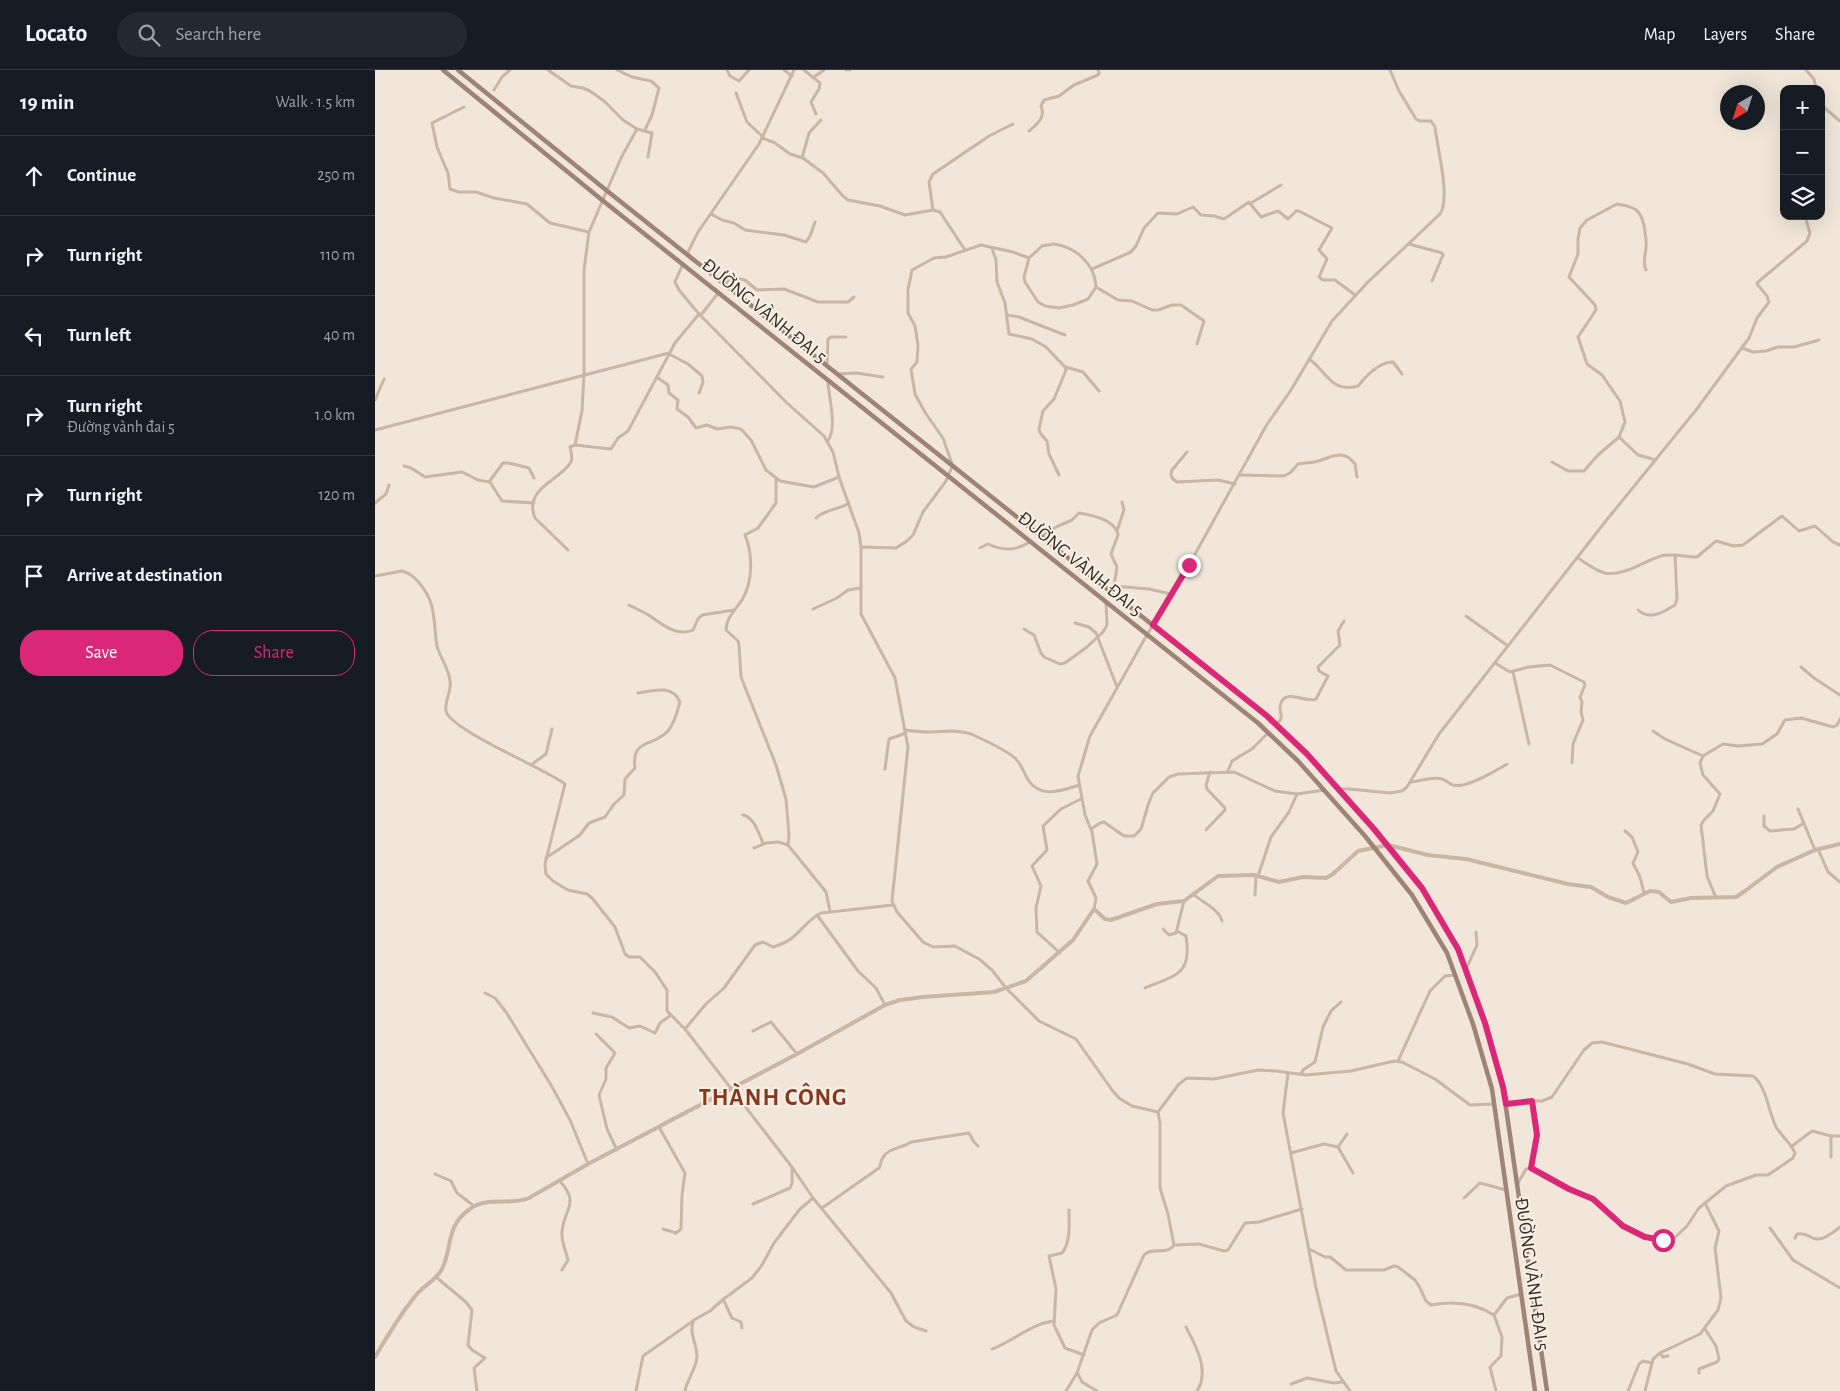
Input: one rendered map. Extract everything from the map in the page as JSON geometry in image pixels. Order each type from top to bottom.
[{"type":"main road","name":"ĐƯỜNG VÀNH ĐAI 5","points":[[443,70],[602,200],[1031,541],[1268,733],[1298,761],[1373,847],[1412,895],[1447,953],[1473,1024],[1492,1089],[1535,1391]]},
{"type":"main road","name":"ĐƯỜNG VÀNH ĐAI 5","points":[[458,70],[1276,725],[1307,754],[1387,845],[1422,888],[1458,949],[1485,1023],[1506,1104],[1547,1391]]},
{"type":"main road","points":[[474,94],[480,88]]},
{"type":"street","points":[[494,90],[502,77],[510,70]]},
{"type":"street","points":[[548,70],[571,86],[590,91],[606,103],[623,120],[637,129],[651,132],[653,136],[648,157]]},
{"type":"street","points":[[617,70],[632,77],[651,81],[659,88],[652,115],[645,130]]},
{"type":"street","points":[[727,70],[731,76],[739,81],[749,70]]},
{"type":"street","points":[[784,70],[792,76]]},
{"type":"street","points":[[687,254],[698,232],[762,138],[794,70]]},
{"type":"street","points":[[804,70],[820,83],[811,102],[816,114]]},
{"type":"street","points":[[814,77],[824,70]]},
{"type":"street","points":[[1029,131],[1041,118],[1043,109],[1041,106],[1045,100],[1059,96],[1074,85],[1098,75],[1098,70]]},
{"type":"street","points":[[376,1354],[385,1338],[416,1295],[435,1277],[443,1266],[453,1228],[463,1215],[474,1206],[484,1202],[524,1200],[588,1164],[797,1054],[885,1004],[923,997],[994,992],[1029,979],[1076,938],[1094,909],[1096,898],[1088,882],[1097,867],[1091,829],[1085,815],[1079,785],[1079,771],[1087,744],[1117,687],[1235,484],[1266,426],[1332,321],[1355,295],[1442,211],[1445,202],[1444,185],[1433,124],[1429,120],[1420,122],[1416,119],[1399,91],[1390,70]]},
{"type":"street","points":[[1806,70],[1812,76],[1815,85]]},
{"type":"street","points":[[736,93],[747,122],[762,138],[775,143],[790,154],[802,158],[823,173],[848,200],[880,206],[905,215],[933,210],[940,212],[965,250]]},
{"type":"street","points":[[464,107],[432,123],[437,147],[447,169],[450,190],[476,192],[494,198],[527,204],[550,223],[589,232]]},
{"type":"street","points":[[1825,108],[1840,121]]},
{"type":"street","points":[[802,158],[809,133],[821,120]]},
{"type":"street","points":[[933,210],[929,182],[933,174],[989,136],[1013,124]]},
{"type":"street","points":[[575,445],[582,410],[584,374],[584,265],[589,232],[606,190],[637,129]]},
{"type":"street","points":[[1092,268],[1131,252],[1136,246],[1144,228],[1158,213],[1177,214],[1193,207],[1201,215],[1217,216],[1224,219],[1243,206],[1281,186]]},
{"type":"street","points":[[1251,203],[1261,218],[1278,211],[1288,219],[1296,211],[1299,211],[1332,228],[1319,250],[1327,259],[1319,277],[1323,280],[1335,280],[1355,295]]},
{"type":"street","points":[[1552,462],[1568,471],[1584,471],[1598,455],[1619,437],[1625,422],[1621,405],[1604,378],[1587,364],[1578,337],[1596,310],[1595,305],[1569,277],[1578,254],[1578,234],[1583,224],[1617,204],[1639,212],[1643,216],[1647,245],[1643,266],[1646,270]]},
{"type":"street","points":[[711,214],[734,223],[745,230],[784,235],[806,242],[815,222]]},
{"type":"street","points":[[1338,789],[1390,793],[1402,791],[1411,782],[1436,739],[1696,410],[1742,348],[1751,334],[1757,318],[1769,302],[1767,296],[1757,284],[1758,282],[1807,241],[1810,232],[1806,220]]},
{"type":"street","points":[[1053,244],[1063,246],[1077,254],[1092,268],[1096,287],[1088,299],[1082,303],[1059,308],[1040,304],[1025,282],[1024,277],[1029,258],[1042,246],[1053,244]]},
{"type":"street","points":[[1409,244],[1442,253],[1443,255],[1432,282]]},
{"type":"street","points":[[861,547],[896,548],[907,541],[913,535],[923,512],[943,485],[952,465],[943,438],[915,394],[911,369],[917,362],[918,345],[915,326],[909,313],[908,290],[913,268],[934,258],[946,257],[981,245],[1029,258]]},
{"type":"street","points":[[992,248],[996,260],[997,282],[1007,315],[1009,334],[1032,339],[1045,347],[1065,367],[1083,372],[1099,391]]},
{"type":"street","points":[[683,264],[676,279],[676,286],[700,315],[787,403],[828,441],[833,452],[839,477],[857,526],[861,547],[861,614],[893,674],[909,752],[893,905],[923,942],[933,947],[951,946],[960,948],[986,964],[1039,1021],[1076,1039],[1119,1098],[1132,1106],[1158,1112]]},
{"type":"street","points":[[725,284],[731,277],[741,278],[757,290],[787,290],[818,302],[848,302],[854,298]]},
{"type":"street","points":[[1096,287],[1118,300],[1132,301],[1152,310],[1178,304],[1189,310],[1204,321],[1197,344]]},
{"type":"street","points":[[568,550],[535,518],[534,503],[541,488],[569,464],[572,458],[570,447],[575,445],[611,449],[618,438],[629,429],[658,378],[669,353],[683,333],[719,292]]},
{"type":"street","points":[[1007,315],[1019,317],[1065,335]]},
{"type":"street","points":[[827,365],[828,339],[831,337],[846,337]]},
{"type":"street","points":[[1742,348],[1750,352],[1759,352],[1778,346],[1794,347],[1819,340]]},
{"type":"street","points":[[375,430],[669,353],[688,364],[702,376],[703,382],[699,393]]},
{"type":"street","points":[[1309,360],[1316,364],[1327,378],[1346,388],[1357,386],[1366,376],[1389,362],[1393,362],[1402,374]]},
{"type":"street","points":[[1059,475],[1049,454],[1047,441],[1039,429],[1043,411],[1054,399],[1061,385],[1065,374],[1065,367]]},
{"type":"street","points":[[838,374],[856,373],[883,377]]},
{"type":"street","points":[[658,378],[668,385],[669,393],[678,400],[677,408],[686,415],[696,428],[707,425],[717,429],[736,427],[744,432],[751,440],[766,470],[777,479],[814,488],[839,477]]},
{"type":"street","points":[[375,400],[383,379]]},
{"type":"street","points":[[828,380],[832,417],[831,434],[828,441]]},
{"type":"street","points":[[1619,437],[1638,455],[1656,460]]},
{"type":"street","points":[[1187,452],[1172,470],[1171,474],[1177,482],[1218,480],[1235,484]]},
{"type":"street","points":[[1240,475],[1284,476],[1291,473],[1298,464],[1315,462],[1330,456],[1344,455],[1355,464],[1357,477]]},
{"type":"street","points":[[489,482],[503,463],[529,468],[534,478]]},
{"type":"street","points":[[404,466],[425,477],[462,472],[478,480],[489,482],[502,502],[534,503]]},
{"type":"street","points":[[777,479],[776,503],[758,528],[745,536],[750,550],[749,579],[743,597],[727,623],[726,630],[738,641],[741,676],[777,768],[787,803],[788,845]]},
{"type":"street","points":[[375,503],[387,491],[389,484]]},
{"type":"street","points":[[1110,591],[1114,586],[1117,564],[1111,554],[1124,514],[1122,502]]},
{"type":"street","points":[[816,518],[822,513],[839,509],[849,503]]},
{"type":"street","points":[[1042,536],[1072,520],[1079,513],[1098,516],[1117,531]]},
{"type":"street","points":[[1578,558],[1602,572],[1610,574],[1637,567],[1663,556],[1697,557],[1716,541],[1734,546],[1743,545],[1782,516],[1799,531],[1815,526],[1833,542],[1840,545]]},
{"type":"street","points":[[980,548],[988,544],[998,549],[1006,550],[1020,547],[1031,541]]},
{"type":"street","points":[[1637,610],[1642,614],[1654,615],[1675,605],[1677,599],[1675,555]]},
{"type":"street","points":[[375,576],[406,572],[419,582],[431,603],[437,647],[446,665],[451,682],[446,707],[448,716],[485,741],[531,764],[565,784],[546,858],[545,871],[549,878],[570,891],[590,895],[615,927],[625,954],[629,957],[640,957],[655,972],[668,992],[666,1009],[685,1029],[792,1167],[813,1198],[891,1293],[909,1325],[926,1331]]},
{"type":"street","points":[[1114,586],[1149,589],[1171,594]]},
{"type":"street","points":[[813,609],[837,598],[848,590],[861,588]]},
{"type":"street","points":[[1025,629],[1034,635],[1044,657],[1060,664],[1065,663],[1097,637],[1107,625],[1106,602]]},
{"type":"street","points":[[629,605],[649,615],[667,628],[684,632],[693,630],[702,615],[734,609]]},
{"type":"street","points":[[1466,616],[1508,646]]},
{"type":"street","points":[[1276,725],[1281,719],[1281,704],[1286,698],[1293,696],[1311,701],[1316,699],[1328,676],[1319,671],[1318,667],[1340,645],[1338,631],[1344,621]]},
{"type":"street","points":[[1075,623],[1089,627],[1096,633],[1117,687]]},
{"type":"street","points":[[1495,663],[1507,671],[1513,672],[1529,667],[1554,666],[1584,682],[1585,685],[1580,697],[1583,720],[1573,744],[1572,763]]},
{"type":"street","points":[[1801,667],[1840,695]]},
{"type":"street","points":[[1513,672],[1529,744]]},
{"type":"street","points":[[546,858],[580,835],[589,823],[606,816],[610,808],[624,795],[625,779],[635,768],[634,758],[637,750],[640,746],[666,734],[669,730],[680,702],[677,695],[663,690],[638,694]]},
{"type":"street","points":[[1716,898],[1707,876],[1701,825],[1713,811],[1720,794],[1703,776],[1700,763],[1703,756],[1723,744],[1738,746],[1762,744],[1777,734],[1785,720],[1801,718],[1833,727],[1837,725],[1840,719]]},
{"type":"street","points":[[531,764],[546,754],[552,729]]},
{"type":"street","points":[[1653,731],[1665,739],[1703,756]]},
{"type":"street","points":[[885,769],[889,739],[906,732],[963,732],[973,735],[1013,756],[1033,786],[1046,792],[1059,792],[1079,785]]},
{"type":"street","points":[[1228,771],[1232,761],[1253,748],[1268,733]]},
{"type":"street","points":[[1411,782],[1426,778],[1443,779],[1453,785],[1469,783],[1507,764]]},
{"type":"street","points":[[1091,829],[1100,822],[1104,822],[1124,836],[1135,836],[1141,829],[1151,797],[1169,777],[1178,774],[1228,771],[1239,773],[1270,789],[1297,794],[1324,790]]},
{"type":"street","points":[[1206,830],[1225,810],[1207,789],[1206,785],[1210,772]]},
{"type":"street","points":[[1255,895],[1257,876],[1271,838],[1289,812],[1297,794]]},
{"type":"street","points":[[1060,953],[1037,932],[1036,908],[1041,886],[1032,866],[1047,850],[1043,826],[1061,809],[1081,799]]},
{"type":"street","points":[[1798,808],[1828,872],[1840,882]]},
{"type":"street","points":[[743,815],[751,819],[763,843]]},
{"type":"street","points":[[1764,816],[1764,826],[1770,831],[1794,829],[1804,823]]},
{"type":"street","points":[[1625,831],[1632,837],[1637,852],[1633,863],[1640,877],[1644,893]]},
{"type":"street","points":[[753,848],[763,843],[778,842],[788,845],[826,892],[830,911]]},
{"type":"street","points":[[1094,909],[1105,919],[1111,920],[1155,905],[1184,901],[1218,876],[1257,876],[1279,882],[1303,877],[1326,878],[1358,851],[1387,845],[1428,855],[1466,859],[1568,884],[1591,887],[1608,898],[1626,902],[1631,902],[1650,891],[1659,892],[1671,902],[1691,898],[1730,898],[1741,894],[1773,869],[1817,849],[1840,844]]},
{"type":"street","points":[[1193,894],[1216,911],[1222,921]]},
{"type":"street","points":[[1163,929],[1169,934],[1176,934],[1184,901]]},
{"type":"street","points":[[685,1029],[706,1004],[724,988],[755,945],[763,942],[773,947],[785,942],[817,915],[830,911],[893,905]]},
{"type":"street","points":[[817,915],[858,971],[876,988],[885,1004]]},
{"type":"street","points":[[1145,988],[1174,975],[1186,965],[1188,949],[1186,936],[1177,931]]},
{"type":"street","points":[[1465,969],[1477,945],[1477,932]]},
{"type":"street","points":[[1398,1061],[1430,991],[1445,976],[1455,975]]},
{"type":"street","points":[[485,993],[495,998],[506,1012],[551,1085],[570,1120],[588,1164]]},
{"type":"street","points":[[1301,1074],[1303,1070],[1315,1062],[1323,1027],[1328,1016],[1341,1002]]},
{"type":"street","points":[[593,1013],[612,1018],[629,1028],[640,1026],[655,1033],[660,1023],[671,1015]]},
{"type":"street","points":[[753,1031],[771,1022],[797,1054]]},
{"type":"street","points":[[596,1034],[615,1053],[606,1068],[606,1079],[599,1095],[607,1129],[617,1150]]},
{"type":"street","points":[[1506,1104],[1542,1101],[1552,1097],[1584,1050],[1592,1043],[1602,1042],[1688,1064],[1715,1074],[1753,1076],[1759,1082],[1777,1129],[1792,1146],[1795,1156],[1768,1175],[1756,1175],[1730,1184],[1705,1203],[1672,1241],[1648,1238],[1618,1223],[1589,1197],[1569,1189],[1531,1168],[1526,1169],[1517,1184]]},
{"type":"street","points":[[1174,1245],[1168,1214],[1160,1188],[1160,1123],[1158,1112],[1179,1084],[1187,1078],[1214,1079],[1258,1070],[1301,1074],[1355,1070],[1398,1061],[1439,1081],[1470,1105],[1494,1104]]},
{"type":"street","points":[[1288,1073],[1283,1107],[1301,1209],[1334,1365],[1342,1382],[1350,1391]]},
{"type":"street","points":[[1531,1168],[1537,1135],[1532,1101]]},
{"type":"street","points":[[659,1127],[685,1173],[681,1230],[676,1233],[663,1229]]},
{"type":"street","points":[[1792,1146],[1812,1132],[1840,1136]]},
{"type":"street","points":[[822,1208],[879,1168],[887,1152],[906,1146],[911,1142],[969,1133],[973,1142],[978,1146]]},
{"type":"street","points":[[1338,1148],[1347,1134]]},
{"type":"street","points":[[1831,1136],[1831,1157]]},
{"type":"street","points":[[1291,1153],[1324,1144],[1338,1148],[1353,1173]]},
{"type":"street","points":[[753,1204],[789,1188],[792,1183],[792,1167]]},
{"type":"street","points":[[435,1174],[451,1181],[457,1193],[474,1206]]},
{"type":"street","points":[[559,1180],[568,1190],[571,1198],[562,1230],[563,1243],[568,1260],[562,1270]]},
{"type":"street","points":[[1464,1198],[1480,1183],[1506,1190]]},
{"type":"street","points":[[636,1391],[643,1356],[663,1343],[687,1323],[710,1311],[756,1274],[774,1243],[800,1209],[813,1198]]},
{"type":"street","points":[[1645,1391],[1652,1363],[1660,1353],[1697,1336],[1705,1329],[1718,1310],[1721,1298],[1715,1248],[1719,1231],[1705,1203]]},
{"type":"street","points":[[1066,1391],[1077,1373],[1090,1334],[1095,1326],[1114,1317],[1119,1312],[1133,1277],[1144,1255],[1149,1251],[1167,1251],[1174,1245],[1199,1244],[1224,1251],[1228,1250],[1245,1223],[1264,1221],[1301,1209]]},
{"type":"street","points":[[1069,1210],[1066,1247],[1062,1253],[1049,1256],[1056,1289],[1053,1321],[1065,1348],[1084,1355]]},
{"type":"street","points":[[1795,1238],[1797,1234],[1803,1233],[1817,1240],[1840,1227]]},
{"type":"street","points":[[1770,1228],[1793,1260],[1840,1288]]},
{"type":"street","points":[[1309,1248],[1325,1257],[1330,1257],[1346,1270],[1384,1270],[1394,1266],[1399,1267],[1415,1280],[1426,1302],[1431,1305],[1454,1303],[1473,1306],[1494,1315],[1502,1337],[1501,1356],[1490,1367],[1496,1391]]},
{"type":"street","points":[[435,1277],[466,1302],[472,1310],[468,1345],[472,1350],[485,1358],[474,1368],[477,1391]]},
{"type":"street","points":[[1494,1315],[1507,1298],[1521,1294]]},
{"type":"street","points":[[723,1299],[732,1318],[741,1322],[742,1328]]},
{"type":"street","points":[[685,1391],[687,1381],[697,1359],[692,1328],[694,1320]]},
{"type":"street","points":[[993,1349],[1007,1344],[1041,1323],[1053,1321]]},
{"type":"street","points":[[1186,1327],[1202,1370],[1201,1385],[1197,1391]]},
{"type":"street","points":[[1699,1373],[1699,1369],[1717,1362],[1719,1359],[1716,1346],[1705,1329]]},
{"type":"street","points":[[1660,1353],[1663,1357],[1667,1356]]},
{"type":"street","points":[[1628,1391],[1639,1364],[1643,1361],[1652,1363]]},
{"type":"street","points":[[1077,1373],[1082,1382],[1097,1391]]},
{"type":"street","points":[[1291,1384],[1307,1378],[1334,1383],[1342,1382]]},
{"type":"district","name":"THÀNH CÔNG","points":[[773,1097]]},
{"type":"route","points":[[1189,565],[1153,625],[1267,716],[1307,754],[1374,829],[1422,888],[1458,949],[1485,1023],[1506,1104],[1532,1101],[1537,1135],[1531,1168],[1569,1189],[1593,1199],[1614,1220],[1623,1226],[1645,1237],[1663,1240]]}]
